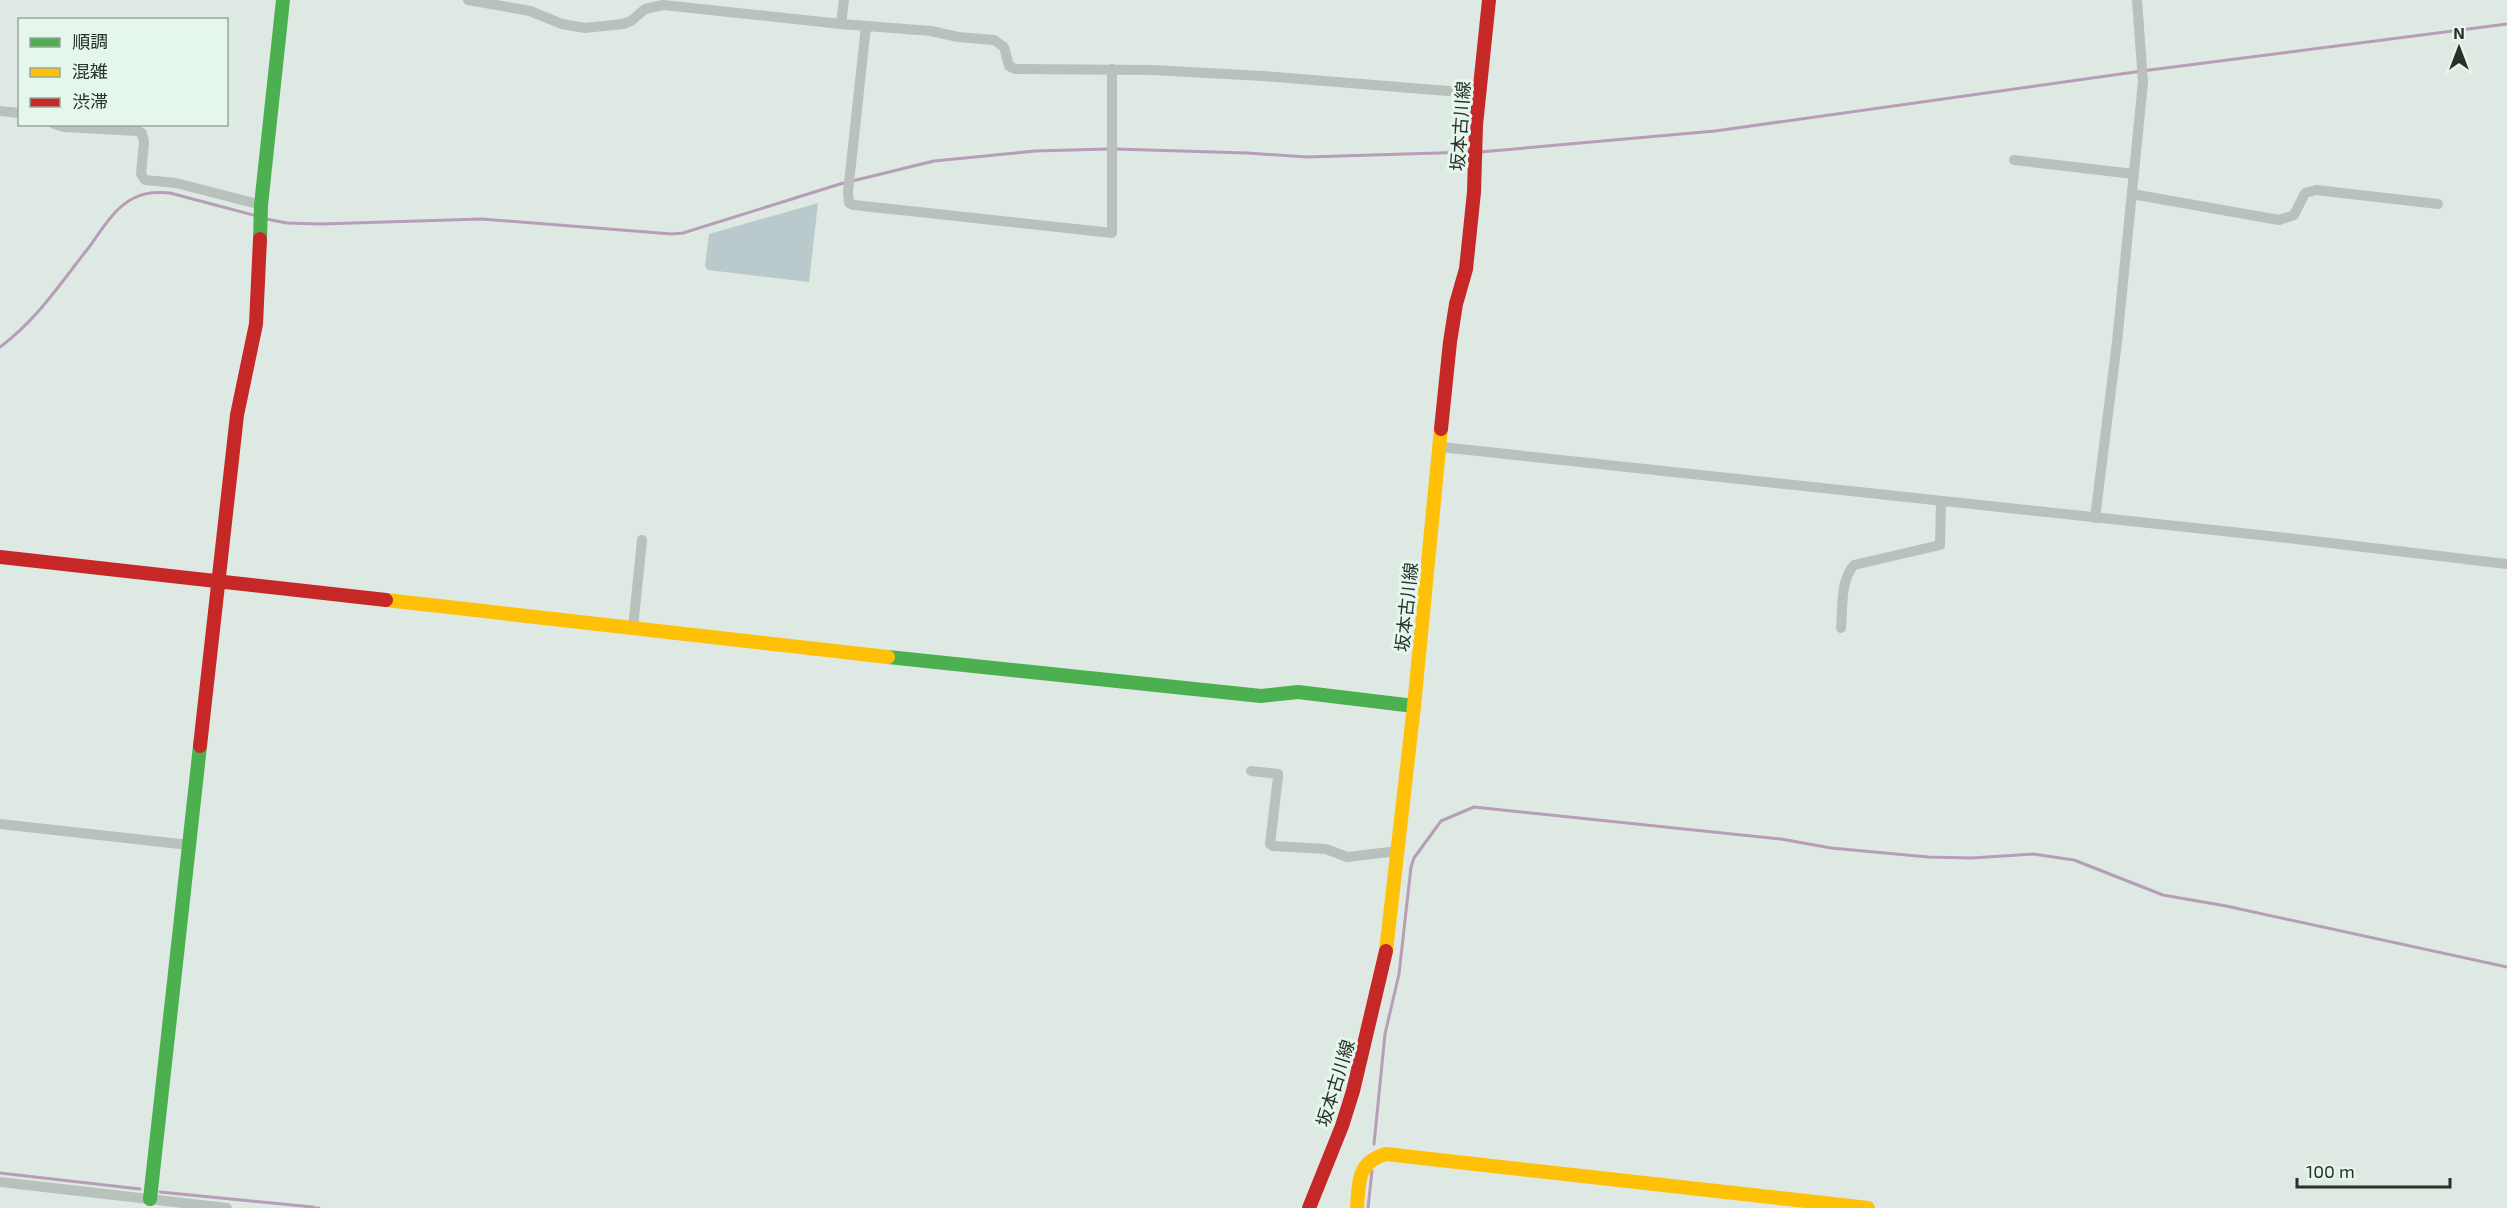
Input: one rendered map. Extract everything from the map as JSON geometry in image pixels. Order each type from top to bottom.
[{"type":"street","points":[[150,1199],[237,415],[256,324],[260,215],[283,0]]},
{"type":"street","points":[[468,0],[530,12],[562,24],[585,28],[623,24],[631,21],[645,9],[663,5],[931,31],[958,37],[994,40],[1004,47],[1009,66],[1015,69],[1112,69],[1263,75],[1460,92],[1479,101]]},
{"type":"street","points":[[841,24],[844,0]]},
{"type":"street","name":"坂本古川線","points":[[1309,1208],[1342,1126],[1364,1053],[1384,964],[1414,706],[1450,342],[1456,304],[1466,269],[1476,162],[1476,125],[1489,0]]},
{"type":"street","points":[[2095,518],[2143,82],[2137,0]]},
{"type":"street","points":[[866,26],[849,176],[849,203],[854,206],[1112,233],[1112,69]]},
{"type":"street","points":[[0,111],[18,113]]},
{"type":"street","points":[[61,126],[142,133],[144,142],[141,174],[145,180],[176,183],[260,215]]},
{"type":"street","points":[[2014,160],[2134,174]]},
{"type":"street","points":[[2132,194],[2279,220],[2294,215],[2306,193],[2316,190],[2438,204]]},
{"type":"street","points":[[1441,447],[2507,564]]},
{"type":"street","points":[[1841,628],[1848,572],[1854,565],[1940,546],[1941,502]]},
{"type":"street","points":[[633,628],[642,540]]},
{"type":"street","points":[[0,557],[219,583],[1261,696],[1298,692],[1414,706]]},
{"type":"street","points":[[1251,771],[1278,774],[1270,844],[1273,846],[1326,849],[1347,857],[1398,851]]},
{"type":"street","points":[[0,824],[189,845]]},
{"type":"street","points":[[1357,1208],[1361,1172],[1365,1164],[1370,1158],[1386,1154],[1777,1203],[1868,1208]]},
{"type":"street","points":[[0,1182],[226,1208]]},
{"type":"shaded area","points":[[818,203],[809,282],[708,270],[705,266],[709,234]]},
{"type":"waterway","points":[[1480,152],[1715,131],[2142,71],[2507,24]]},
{"type":"waterway","points":[[266,219],[287,223],[321,224],[482,219],[672,234],[683,233],[840,184],[934,161],[1035,151],[1108,149]]},
{"type":"waterway","points":[[1115,149],[1307,157],[1471,152]]},
{"type":"waterway","points":[[0,347],[26,325],[59,286],[109,219],[134,198],[152,193],[170,193],[257,216]]},
{"type":"waterway","points":[[1374,1144],[1385,1034],[1399,974],[1411,867],[1414,858],[1441,821],[1474,807],[1928,857],[1972,858],[2033,854],[2074,860],[2163,895],[2226,906],[2507,967]]},
{"type":"waterway","points":[[1368,1208],[1372,1171]]},
{"type":"waterway","points":[[0,1173],[140,1189]]},
{"type":"waterway","points":[[160,1192],[313,1207]]},
{"type":"waterway","points":[[313,1208],[319,1208]]},
{"type":"traffic: fast","points":[[260,239],[261,205],[283,0]]},
{"type":"traffic: fast","points":[[888,657],[1261,696],[1298,692],[1414,706]]},
{"type":"traffic: fast","points":[[150,1199],[200,746]]},
{"type":"traffic: slow","points":[[1386,951],[1414,706],[1441,429]]},
{"type":"traffic: slow","points":[[386,600],[888,657]]},
{"type":"traffic: slow","points":[[1357,1208],[1361,1174],[1370,1162],[1386,1154],[1868,1208]]},
{"type":"traffic: jam","points":[[1441,429],[1450,342],[1456,304],[1466,269],[1474,192],[1476,125],[1489,0]]},
{"type":"traffic: jam","points":[[200,746],[237,415],[256,324],[260,239]]},
{"type":"traffic: jam","points":[[0,557],[386,600]]},
{"type":"traffic: jam","points":[[1309,1208],[1342,1126],[1353,1091],[1386,951]]}]
